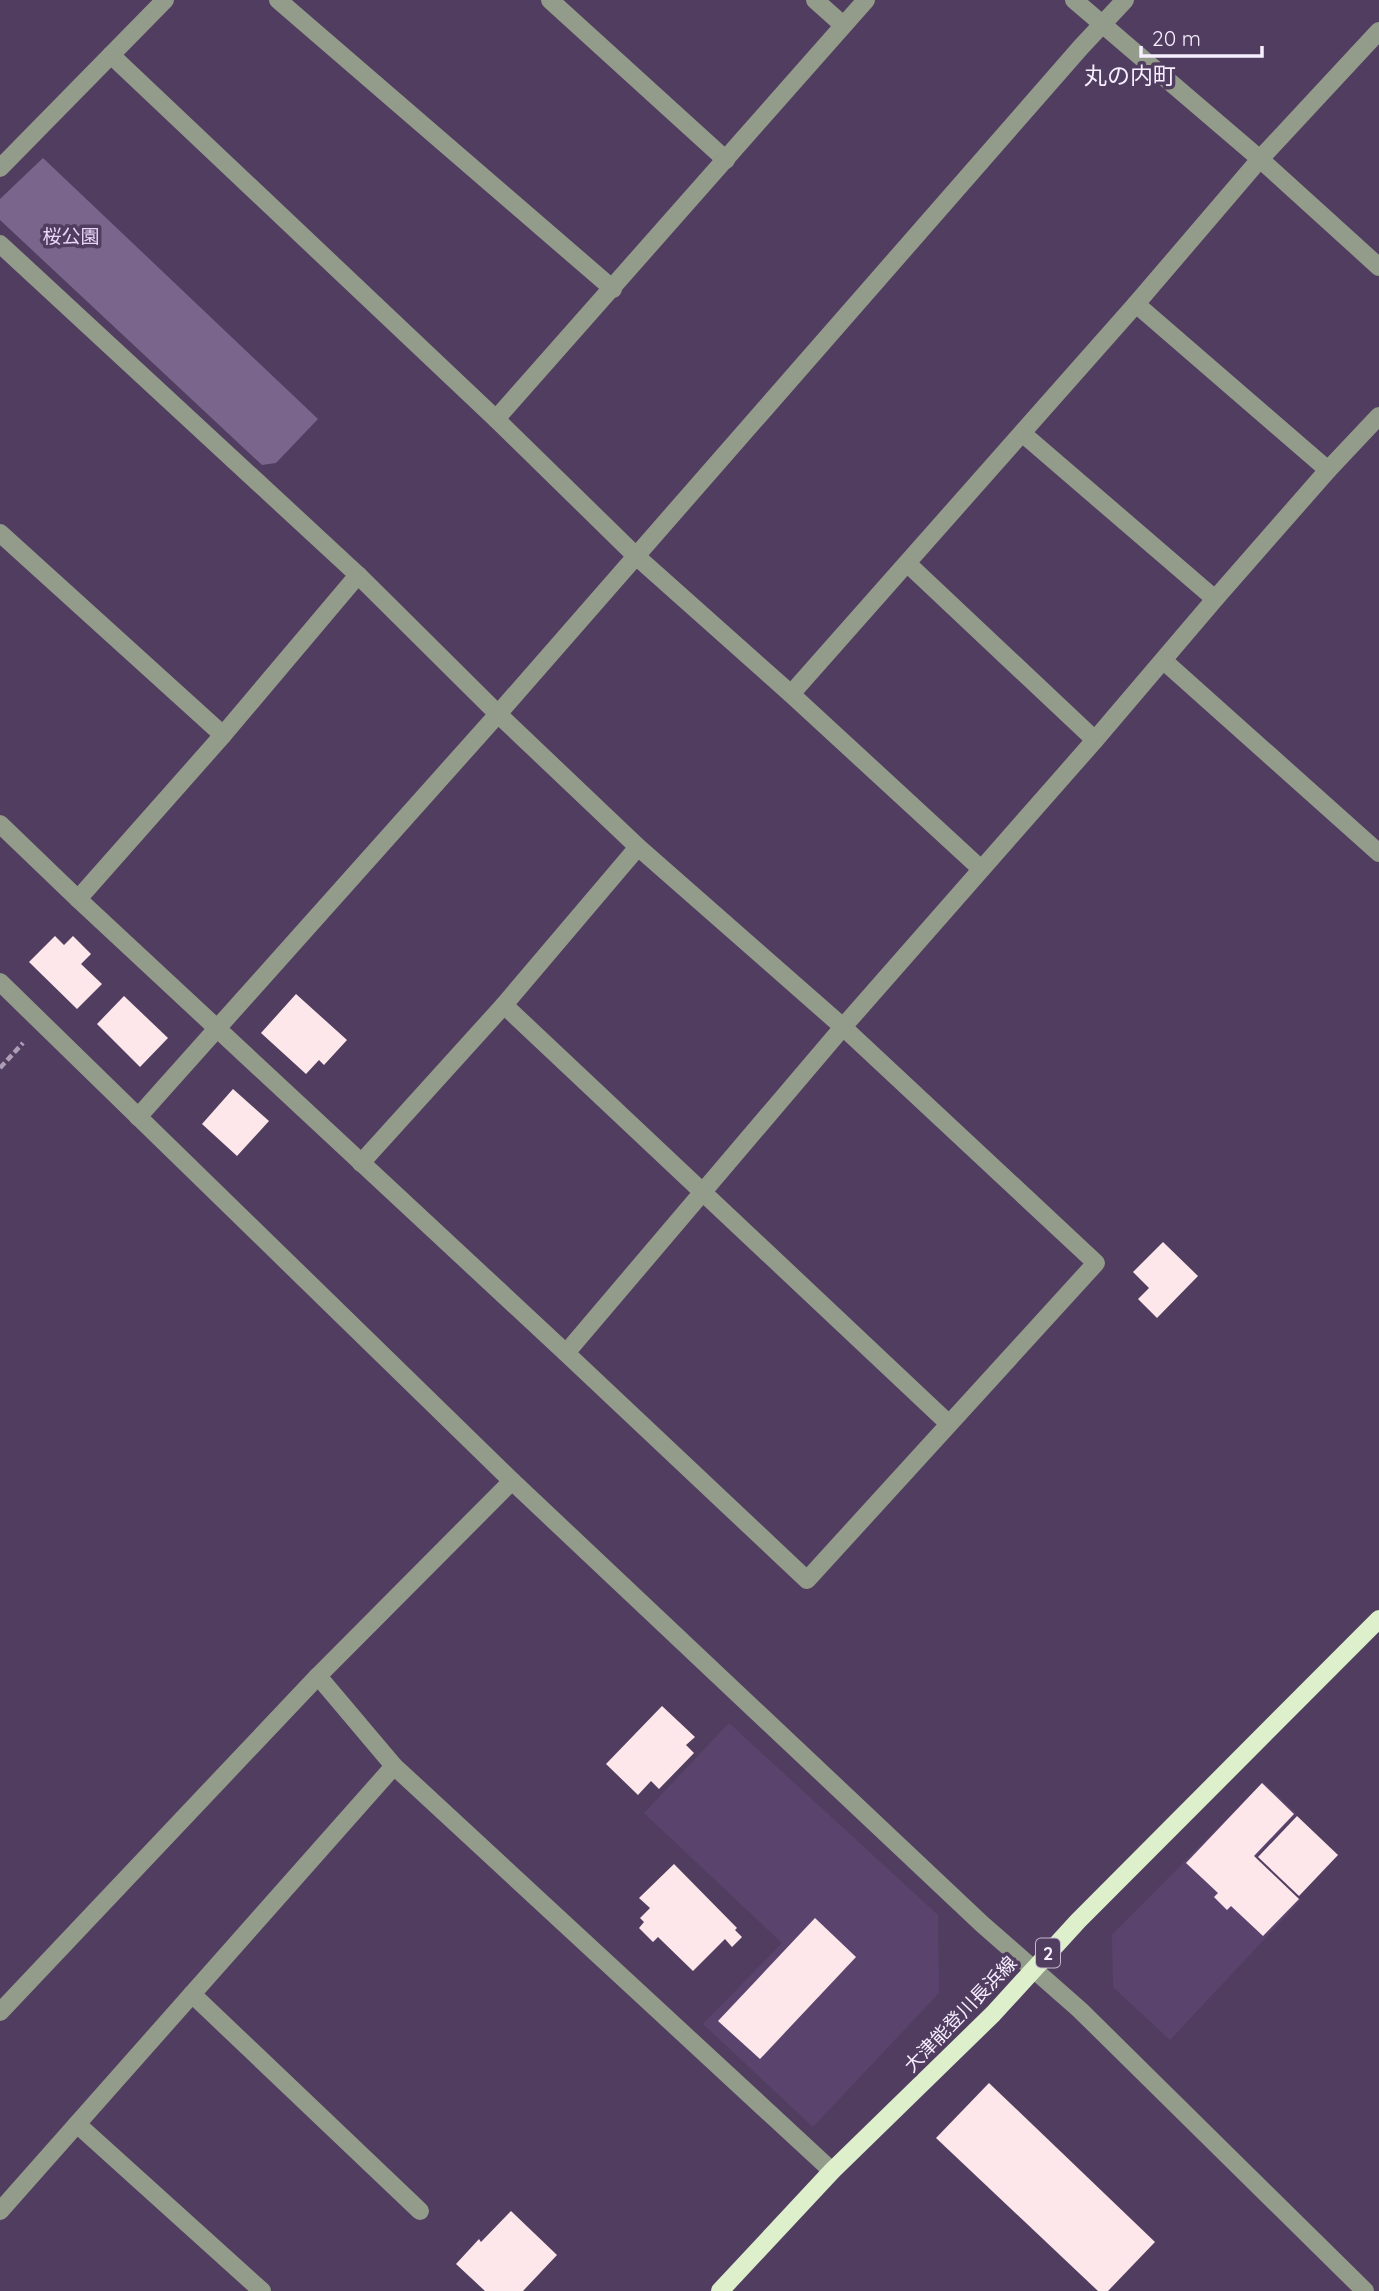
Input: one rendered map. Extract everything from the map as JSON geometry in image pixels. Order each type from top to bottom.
[{"type":"main road","name":"大津能登川長浜線","points":[[720,2291],[832,2171],[993,2014],[1032,1970],[1379,1619]]},
{"type":"street","points":[[0,167],[165,0]]},
{"type":"street","points":[[278,0],[613,289]]},
{"type":"street","points":[[550,0],[726,160]]},
{"type":"street","points":[[815,0],[843,25]]},
{"type":"street","points":[[496,419],[866,0]]},
{"type":"street","points":[[1074,0],[1260,159],[1379,267]]},
{"type":"street","points":[[138,1117],[498,714],[1062,68],[1125,0]]},
{"type":"street","points":[[791,694],[1136,304],[1260,159],[1379,31]]},
{"type":"street","points":[[111,55],[496,419],[636,556],[981,869]]},
{"type":"street","points":[[0,244],[358,575],[498,714],[638,847],[843,1027],[1096,1263],[807,1580],[0,824]]},
{"type":"street","points":[[1136,304],[1328,470]]},
{"type":"street","points":[[566,1353],[843,1027],[1328,470],[1379,416]]},
{"type":"street","points":[[1022,433],[1215,599]]},
{"type":"street","points":[[0,533],[223,736]]},
{"type":"street","points":[[908,564],[1095,740]]},
{"type":"street","points":[[78,899],[223,736],[358,575]]},
{"type":"street","points":[[1164,661],[1379,853]]},
{"type":"street","points":[[361,1163],[504,1005],[638,847]]},
{"type":"street","points":[[0,982],[512,1481],[1032,1970],[1080,2010],[1364,2291]]},
{"type":"street","points":[[504,1005],[948,1423]]},
{"type":"street","points":[[0,2012],[318,1676],[512,1481]]},
{"type":"street","points":[[318,1676],[394,1766],[832,2171]]},
{"type":"street","points":[[0,2211],[394,1766]]},
{"type":"street","points":[[192,1994],[420,2211]]},
{"type":"street","points":[[77,2124],[262,2291]]},
{"type":"shaded area","points":[[729,1723],[938,1915],[939,1993],[813,2127],[703,2024],[782,1943],[644,1813]]},
{"type":"shaded area","points":[[1263,1782],[1297,1814],[1256,1857],[1301,1900],[1170,2040],[1113,1987],[1112,1935]]},
{"type":"green space","name":"桜公園","points":[[43,158],[318,419],[276,463],[262,465],[0,220],[0,199]]},
{"type":"building","points":[[55,936],[64,945],[73,936],[91,954],[81,964],[102,984],[77,1009],[29,962]]},
{"type":"building","points":[[296,994],[347,1040],[324,1065],[319,1060],[306,1074],[261,1033]]},
{"type":"building","points":[[124,996],[168,1038],[140,1067],[97,1024]]},
{"type":"building","points":[[233,1089],[269,1121],[237,1156],[202,1124]]},
{"type":"building","points":[[1163,1242],[1198,1276],[1157,1318],[1138,1299],[1149,1288],[1133,1272]]},
{"type":"building","points":[[662,1706],[695,1737],[686,1745],[694,1753],[659,1789],[651,1781],[638,1795],[606,1764]]},
{"type":"building","points":[[1262,1783],[1294,1814],[1254,1856],[1299,1899],[1263,1936],[1231,1906],[1227,1910],[1214,1897],[1218,1893],[1186,1863]]},
{"type":"building","points":[[1297,1816],[1338,1855],[1299,1896],[1258,1857]]},
{"type":"building","points":[[674,1864],[737,1928],[735,1930],[742,1937],[732,1947],[725,1939],[693,1971],[658,1937],[653,1942],[639,1928],[644,1922],[640,1918],[650,1908],[639,1898]]},
{"type":"building","points":[[815,1918],[856,1957],[760,2059],[718,2021]]},
{"type":"building","points":[[989,2083],[1155,2242],[1108,2291],[1098,2291],[936,2138]]},
{"type":"building","points":[[511,2211],[557,2255],[523,2291],[485,2291],[456,2264]]},
{"type":"district","name":"丸の内町","points":[[1130,75]]}]
